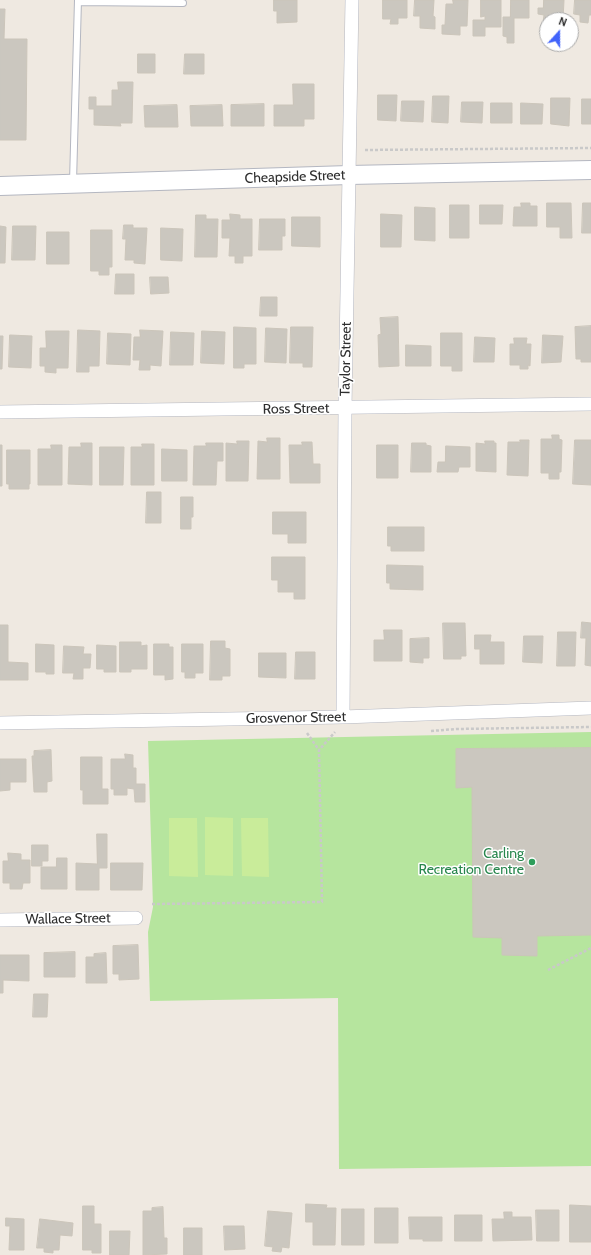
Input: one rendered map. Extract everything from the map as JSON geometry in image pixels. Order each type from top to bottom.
[{"type":"street","name":"Taylor Street","points":[[343,717],[345,408],[352,0]]},
{"type":"street","name":"Cheapside Street","points":[[0,186],[349,175],[591,170]]},
{"type":"street","name":"Ross Street","points":[[0,412],[591,404]]},
{"type":"street","name":"Grosvenor Street","points":[[0,723],[343,717],[591,708]]},
{"type":"street","name":"Wallace Street","points":[[0,920],[136,918]]},
{"type":"lane","points":[[73,184],[78,1],[183,3]]},
{"type":"path","points":[[365,150],[591,148]]},
{"type":"path","points":[[432,731],[457,729],[591,727]]},
{"type":"path","points":[[152,904],[322,902],[319,750],[306,731]]},
{"type":"path","points":[[319,750],[335,732]]},
{"type":"path","points":[[548,970],[591,948]]},
{"type":"green space","points":[[591,732],[591,1166],[339,1169],[338,998],[150,1001],[148,932],[153,907],[148,741]]},
{"type":"green space","points":[[205,817],[233,818],[233,876],[205,875]]},
{"type":"green space","points":[[169,818],[197,818],[198,877],[169,876]]},
{"type":"green space","points":[[241,818],[268,818],[269,877],[242,876]]},
{"type":"building","points":[[274,0],[297,0],[297,22],[277,23],[277,11],[274,11]]},
{"type":"building","points":[[383,0],[407,0],[407,18],[398,18],[398,24],[390,24],[391,19],[383,19]]},
{"type":"building","points":[[415,0],[434,0],[433,16],[435,17],[435,29],[420,28],[420,16],[414,16]]},
{"type":"building","points":[[453,0],[468,0],[467,26],[460,26],[460,35],[442,34],[442,25],[445,25],[446,4],[453,4]]},
{"type":"building","points":[[481,0],[501,0],[501,27],[485,27],[485,36],[473,36],[473,20],[485,20],[485,16],[481,17]]},
{"type":"building","points":[[511,0],[529,0],[529,18],[514,18],[514,43],[507,43],[507,37],[503,36],[503,17],[510,17]]},
{"type":"building","points":[[544,0],[564,0],[563,12],[539,12],[538,14],[538,8],[543,8]]},
{"type":"building","points":[[575,0],[591,0],[591,15],[589,15],[588,23],[580,22],[579,12],[574,12]]},
{"type":"building","points":[[0,9],[5,9],[4,39],[27,39],[26,140],[0,140]]},
{"type":"building","points":[[138,54],[155,54],[155,73],[138,73]]},
{"type":"building","points":[[185,54],[204,54],[204,74],[184,74]]},
{"type":"building","points":[[118,82],[133,82],[132,123],[120,123],[121,126],[94,125],[94,109],[89,109],[89,97],[96,97],[96,106],[112,106],[112,90],[118,90]]},
{"type":"building","points":[[293,84],[314,84],[314,119],[304,119],[304,126],[274,126],[274,105],[293,105]]},
{"type":"building","points":[[378,95],[397,95],[396,121],[378,120]]},
{"type":"building","points":[[433,96],[449,96],[448,123],[432,122]]},
{"type":"building","points":[[551,98],[570,98],[569,126],[551,124]]},
{"type":"building","points":[[582,99],[591,99],[591,124],[582,124]]},
{"type":"building","points":[[402,101],[424,101],[423,122],[401,121]]},
{"type":"building","points":[[462,102],[483,102],[482,123],[461,122]]},
{"type":"building","points":[[491,103],[512,103],[512,123],[491,123]]},
{"type":"building","points":[[521,103],[543,104],[542,124],[521,124]]},
{"type":"building","points":[[264,104],[264,126],[231,126],[231,105]]},
{"type":"building","points":[[177,105],[178,127],[145,127],[144,106]]},
{"type":"building","points":[[222,105],[223,126],[191,126],[190,106]]},
{"type":"building","points":[[521,203],[530,203],[530,206],[537,206],[537,226],[513,226],[514,207],[521,207]]},
{"type":"building","points":[[547,203],[571,203],[572,238],[560,238],[560,227],[547,227]]},
{"type":"building","points":[[583,203],[591,203],[591,233],[582,233]]},
{"type":"building","points":[[450,205],[469,205],[469,238],[450,238]]},
{"type":"building","points":[[480,205],[503,205],[502,224],[480,224]]},
{"type":"building","points":[[415,207],[435,208],[435,241],[415,240]]},
{"type":"building","points":[[230,214],[240,215],[240,219],[252,219],[252,256],[243,256],[243,263],[235,263],[235,256],[229,256],[230,238],[222,238],[222,220],[230,220]]},
{"type":"building","points":[[381,214],[402,215],[401,247],[381,247]]},
{"type":"building","points":[[196,215],[206,215],[206,219],[218,219],[217,257],[195,257]]},
{"type":"building","points":[[292,217],[320,217],[320,247],[292,246]]},
{"type":"building","points":[[260,219],[285,219],[285,236],[282,236],[282,250],[259,250]]},
{"type":"building","points":[[124,225],[133,225],[133,228],[147,228],[145,264],[134,263],[134,260],[125,260],[126,239],[123,239]]},
{"type":"building","points":[[0,226],[6,227],[5,263],[0,263]]},
{"type":"building","points":[[13,226],[36,226],[35,260],[12,260]]},
{"type":"building","points":[[161,228],[183,229],[182,261],[161,260]]},
{"type":"building","points":[[91,230],[112,230],[112,267],[109,267],[109,275],[99,275],[99,271],[91,271]]},
{"type":"building","points":[[47,232],[69,232],[69,264],[47,264]]},
{"type":"building","points":[[116,274],[134,274],[134,294],[115,294]]},
{"type":"building","points":[[150,277],[168,277],[169,293],[151,294]]},
{"type":"building","points":[[261,297],[277,297],[277,316],[260,316]]},
{"type":"building","points":[[398,317],[399,366],[379,367],[378,335],[381,334],[380,318]]},
{"type":"building","points":[[591,326],[591,362],[581,362],[581,359],[576,359],[575,327]]},
{"type":"building","points":[[234,327],[256,328],[256,364],[244,364],[244,368],[234,368]]},
{"type":"building","points":[[291,327],[313,327],[312,367],[303,367],[303,363],[290,363]]},
{"type":"building","points":[[266,328],[287,329],[286,363],[265,362]]},
{"type":"building","points":[[78,330],[100,331],[99,366],[89,366],[89,372],[77,372]]},
{"type":"building","points":[[140,330],[163,331],[161,366],[150,365],[150,370],[139,370],[140,360],[133,360],[134,337],[140,337]]},
{"type":"building","points":[[46,331],[69,331],[68,368],[56,368],[56,373],[45,372],[45,366],[40,366],[40,348],[46,348]]},
{"type":"building","points":[[202,331],[225,332],[224,364],[201,363]]},
{"type":"building","points":[[171,332],[194,333],[193,365],[170,365]]},
{"type":"building","points":[[108,333],[131,334],[130,365],[107,364]]},
{"type":"building","points":[[441,333],[462,333],[462,371],[452,371],[452,366],[441,366]]},
{"type":"building","points":[[10,335],[32,336],[31,368],[9,367]]},
{"type":"building","points":[[543,335],[563,336],[561,362],[542,363]]},
{"type":"building","points":[[0,336],[3,336],[2,369],[0,369]]},
{"type":"building","points":[[475,337],[495,338],[494,362],[474,362]]},
{"type":"building","points":[[514,338],[527,338],[526,344],[531,344],[530,366],[528,365],[528,369],[520,369],[520,365],[510,365],[510,344],[514,344]]},
{"type":"building","points":[[406,345],[431,346],[431,366],[406,366]]},
{"type":"building","points":[[552,435],[559,435],[559,439],[562,440],[561,472],[559,472],[559,479],[549,479],[549,473],[541,473],[541,439],[552,439]]},
{"type":"building","points":[[267,438],[280,438],[280,479],[257,479],[258,441],[267,442]]},
{"type":"building","points":[[520,440],[529,440],[528,476],[507,475],[508,442],[520,442]]},
{"type":"building","points":[[575,440],[591,440],[591,485],[573,484]]},
{"type":"building","points":[[237,441],[249,441],[248,481],[226,481],[226,443],[237,444]]},
{"type":"building","points":[[485,441],[494,441],[494,443],[496,443],[496,472],[476,471],[476,443],[485,444]]},
{"type":"building","points":[[302,442],[312,442],[313,464],[320,464],[320,483],[290,483],[289,445],[302,445]]},
{"type":"building","points":[[81,443],[92,443],[92,485],[68,484],[69,447],[81,447]]},
{"type":"building","points":[[206,443],[223,443],[223,461],[217,461],[216,485],[193,485],[194,446],[206,446]]},
{"type":"building","points":[[412,443],[426,443],[426,445],[431,446],[431,472],[411,472]]},
{"type":"building","points":[[142,444],[154,444],[154,485],[131,485],[131,447],[142,447]]},
{"type":"building","points":[[0,445],[2,445],[2,486],[0,486]]},
{"type":"building","points":[[51,445],[62,445],[62,485],[38,485],[38,449],[51,449]]},
{"type":"building","points":[[377,445],[398,445],[398,478],[377,478]]},
{"type":"building","points":[[446,446],[470,447],[470,467],[459,467],[458,472],[437,472],[438,462],[445,462]]},
{"type":"building","points":[[100,447],[124,447],[123,485],[100,485]]},
{"type":"building","points":[[162,449],[187,450],[187,481],[162,481]]},
{"type":"building","points":[[7,450],[30,450],[29,489],[9,489],[9,484],[7,484]]},
{"type":"building","points":[[147,492],[161,492],[161,523],[146,523]]},
{"type":"building","points":[[181,497],[193,497],[193,517],[191,517],[191,529],[181,529]]},
{"type":"building","points":[[273,512],[306,512],[306,543],[288,543],[288,534],[273,534]]},
{"type":"building","points":[[388,527],[424,527],[424,551],[391,551],[391,546],[388,546]]},
{"type":"building","points":[[272,557],[305,557],[305,599],[294,599],[294,592],[278,592],[278,580],[272,580]]},
{"type":"building","points":[[387,565],[423,566],[423,590],[390,589],[390,583],[387,583]]},
{"type":"building","points":[[582,622],[591,623],[591,666],[585,665],[586,638],[581,638]]},
{"type":"building","points":[[443,623],[465,623],[466,656],[461,656],[461,659],[444,659]]},
{"type":"building","points":[[0,625],[8,625],[8,662],[28,663],[28,680],[0,680]]},
{"type":"building","points":[[384,630],[402,630],[402,661],[374,661],[374,640],[384,640]]},
{"type":"building","points":[[558,632],[576,632],[575,666],[557,666]]},
{"type":"building","points":[[475,635],[491,635],[490,642],[504,642],[504,664],[480,664],[480,649],[475,649]]},
{"type":"building","points":[[524,636],[543,636],[542,663],[523,662]]},
{"type":"building","points":[[429,638],[429,658],[423,658],[423,663],[410,662],[410,639]]},
{"type":"building","points":[[211,641],[225,641],[225,648],[230,649],[230,676],[222,676],[222,680],[210,680]]},
{"type":"building","points":[[120,642],[141,642],[141,646],[147,645],[147,669],[131,669],[131,672],[120,672]]},
{"type":"building","points":[[36,644],[54,645],[54,674],[36,672]]},
{"type":"building","points":[[154,644],[169,644],[169,647],[173,647],[173,679],[165,680],[165,675],[154,675]]},
{"type":"building","points":[[182,644],[203,644],[203,673],[195,673],[195,678],[185,678],[185,672],[182,672]]},
{"type":"building","points":[[97,645],[116,646],[116,672],[104,672],[104,669],[97,669]]},
{"type":"building","points":[[64,646],[84,647],[83,654],[91,654],[90,668],[83,668],[83,679],[73,679],[74,673],[63,673]]},
{"type":"building","points":[[296,652],[315,652],[315,679],[295,679]]},
{"type":"building","points":[[259,653],[286,653],[286,678],[259,677]]},
{"type":"building","name":"Carling Recreation Centre","points":[[591,748],[591,935],[537,936],[537,956],[502,955],[502,938],[473,937],[472,787],[456,788],[456,749]]},
{"type":"building","points":[[51,750],[52,781],[47,782],[47,792],[34,792],[32,756],[34,756],[34,751]]},
{"type":"building","points":[[125,754],[133,755],[133,768],[136,768],[136,784],[145,784],[145,802],[135,802],[134,789],[127,788],[127,795],[114,795],[114,789],[111,789],[111,759],[125,759]]},
{"type":"building","points":[[81,757],[102,757],[102,789],[108,789],[108,804],[83,804],[83,790],[81,790]]},
{"type":"building","points":[[0,759],[26,759],[26,782],[10,782],[10,790],[0,791]]},
{"type":"building","points":[[97,834],[107,834],[107,868],[99,868],[99,890],[76,890],[76,863],[97,864]]},
{"type":"building","points":[[32,845],[48,845],[48,861],[42,861],[42,866],[32,866]]},
{"type":"building","points":[[8,853],[21,854],[21,860],[30,860],[30,883],[23,883],[22,889],[10,889],[10,883],[3,883],[3,861],[8,861]]},
{"type":"building","points":[[57,858],[67,858],[67,889],[41,889],[41,867],[56,867]]},
{"type":"building","points":[[111,863],[143,863],[142,890],[111,890]]},
{"type":"building","points":[[138,945],[139,979],[119,980],[119,974],[113,974],[113,946]]},
{"type":"building","points":[[75,952],[75,977],[44,977],[44,953]]},
{"type":"building","points":[[106,953],[107,983],[86,983],[86,957],[94,957],[94,954]]},
{"type":"building","points":[[0,955],[29,955],[29,981],[3,980],[3,993],[0,993]]},
{"type":"building","points":[[34,994],[48,994],[47,1017],[33,1017]]},
{"type":"building","points":[[306,1204],[327,1205],[326,1208],[336,1208],[335,1245],[313,1245],[313,1222],[306,1222]]},
{"type":"building","points":[[570,1205],[591,1206],[591,1242],[570,1242]]},
{"type":"building","points":[[83,1206],[94,1206],[94,1224],[101,1224],[101,1253],[92,1253],[92,1250],[83,1250]]},
{"type":"building","points":[[163,1207],[164,1238],[167,1238],[167,1254],[143,1255],[143,1211],[152,1211],[152,1208]]},
{"type":"building","points":[[375,1208],[398,1208],[398,1243],[375,1243]]},
{"type":"building","points":[[342,1209],[364,1209],[364,1245],[342,1245]]},
{"type":"building","points":[[536,1210],[559,1210],[559,1241],[537,1241]]},
{"type":"building","points":[[268,1211],[292,1213],[289,1248],[282,1247],[281,1252],[272,1251],[273,1247],[265,1246]]},
{"type":"building","points":[[504,1212],[512,1212],[512,1217],[531,1217],[532,1240],[493,1241],[492,1219],[504,1219]]},
{"type":"building","points":[[455,1215],[482,1215],[482,1241],[455,1241]]},
{"type":"building","points":[[409,1217],[442,1217],[442,1241],[410,1239]]},
{"type":"building","points":[[6,1218],[24,1219],[24,1250],[9,1250],[10,1226],[6,1226]]},
{"type":"building","points":[[40,1219],[73,1223],[72,1236],[60,1235],[59,1250],[53,1250],[53,1253],[44,1252],[44,1248],[37,1248]]},
{"type":"building","points":[[224,1226],[244,1226],[245,1249],[225,1250]]},
{"type":"building","points":[[184,1228],[202,1228],[202,1255],[184,1255]]},
{"type":"building","points":[[110,1231],[130,1231],[129,1255],[110,1255]]},
{"type":"place","name":"Carling Recreation Centre","points":[[532,862]]}]
